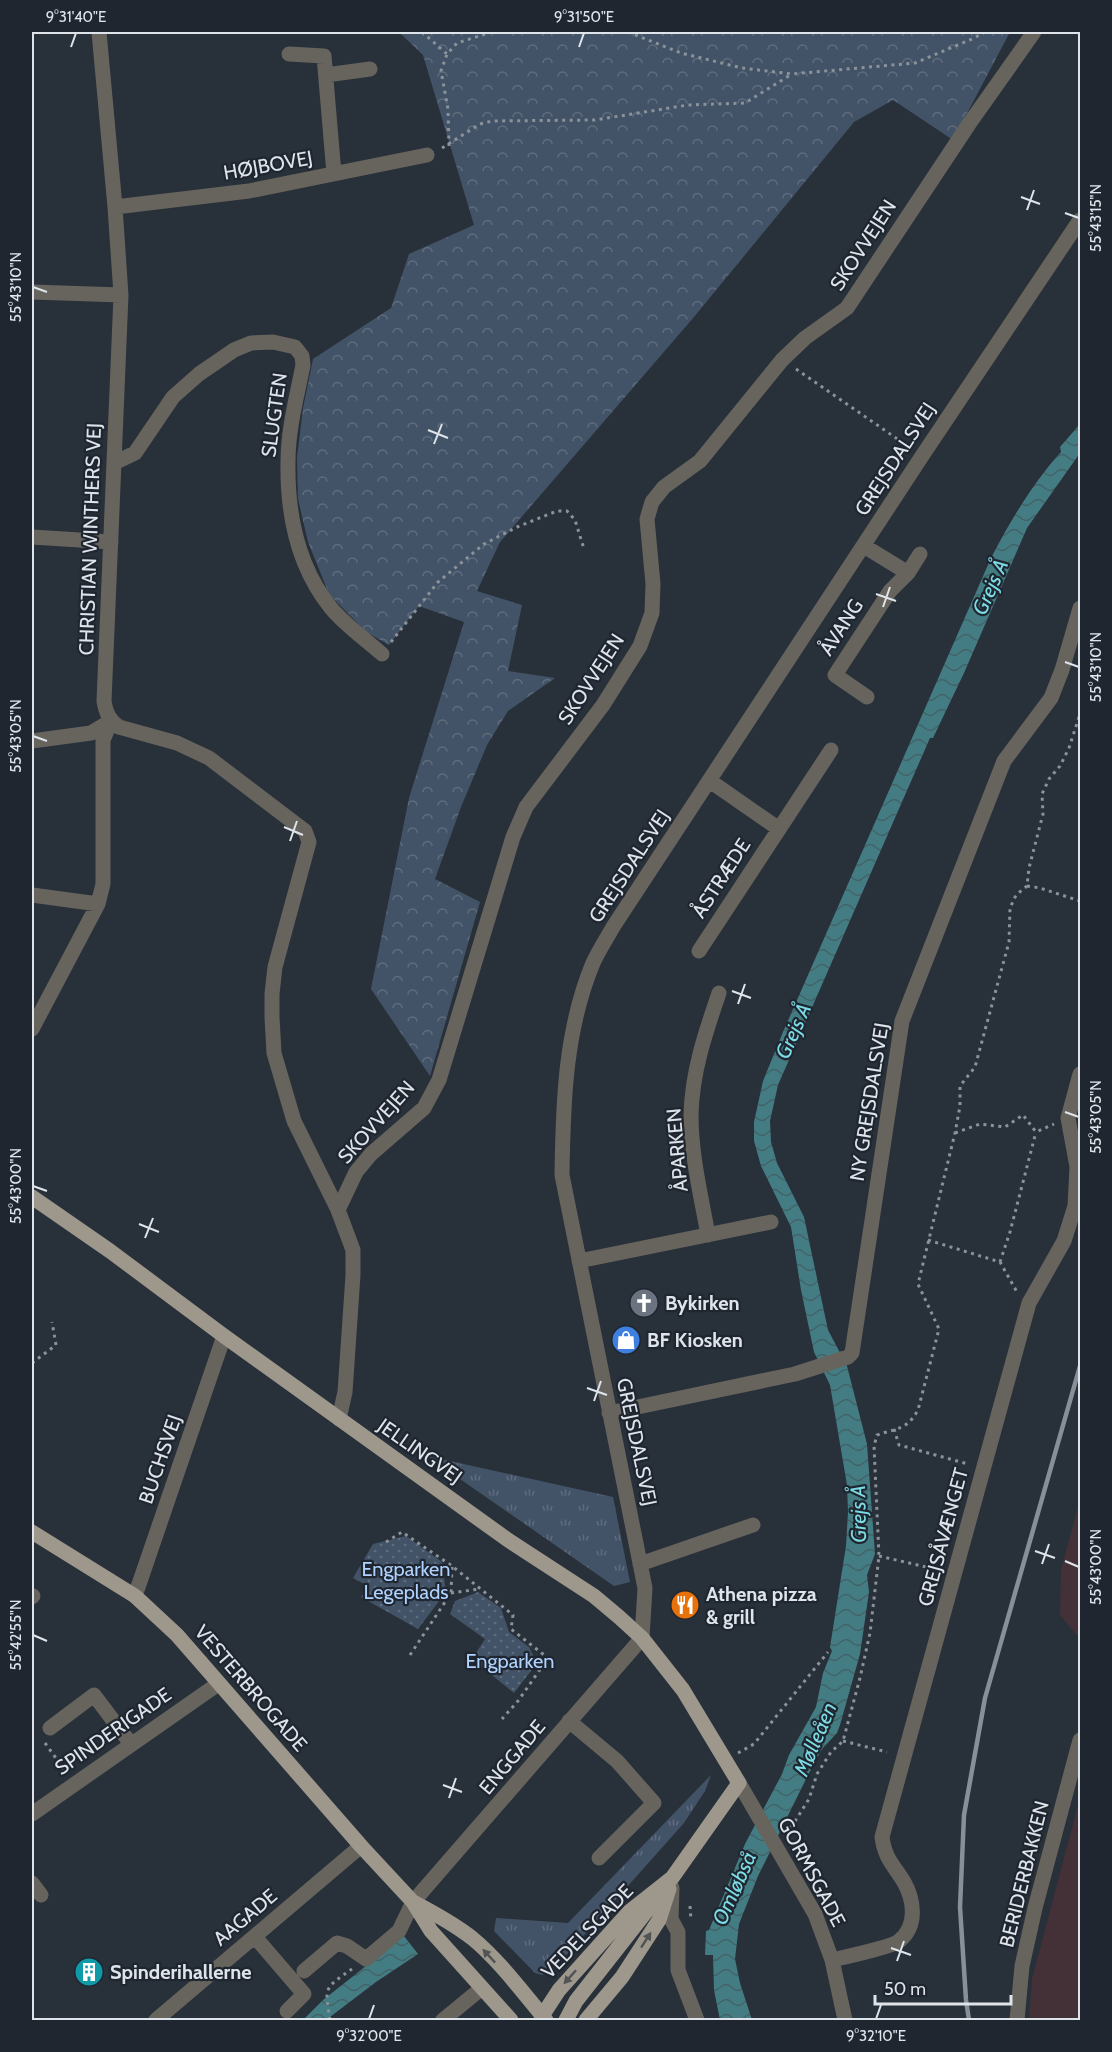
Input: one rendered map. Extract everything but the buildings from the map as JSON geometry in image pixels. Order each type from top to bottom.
[{"type":"main road","name":"JELLINGVEJ","points":[[32,1197],[508,1540],[594,1596],[642,1638],[683,1690],[739,1783]]},
{"type":"main road","name":"VESTERBROGADE","points":[[34,1537],[135,1596],[177,1635],[361,1846],[413,1902],[431,1932],[511,2020]]},
{"type":"main road","name":"VEDELSGADE","points":[[543,2019],[559,1989],[629,1912],[672,1878],[739,1783]]},
{"type":"main road","name":"VEDELSGADE","points":[[586,2020],[622,1977],[659,1920],[672,1878]]},
{"type":"main road","points":[[566,2020],[577,2000],[672,1878]]},
{"type":"main road","name":"VESTERBROGADE","points":[[413,1902],[444,1917],[473,1940],[525,1995],[543,2019]]},
{"type":"street","name":"CHRISTIAN WINTHERS VEJ","points":[[32,1029],[98,904],[103,885],[103,740],[111,722],[104,701],[121,295],[99,32]]},
{"type":"street","name":"SKOVVEJEN","points":[[338,1210],[356,1172],[371,1154],[424,1108],[439,1080],[513,837],[525,807],[603,705],[640,646],[652,613],[653,584],[647,519],[652,502],[664,487],[700,461],[782,360],[805,338],[847,308],[962,133],[1035,32]]},
{"type":"street","points":[[289,54],[324,56],[334,174]]},
{"type":"street","points":[[326,75],[370,69]]},
{"type":"street","name":"HØJBOVEJ","points":[[115,207],[249,191],[427,155]]},
{"type":"street","name":"GREJSDALSVEJ","points":[[642,1638],[645,1588],[562,1174],[563,1109],[568,1053],[579,1006],[594,963],[613,927],[1080,219]]},
{"type":"street","points":[[32,292],[121,295]]},
{"type":"street","name":"SLUGTEN","points":[[114,463],[135,453],[173,397],[234,350],[251,343],[273,342],[295,347],[302,356],[303,365],[287,459],[290,502],[298,548],[313,583],[332,610],[382,654]]},
{"type":"street","points":[[32,537],[111,542]]},
{"type":"street","points":[[864,546],[908,573]]},
{"type":"street","name":"ÅVANG","points":[[867,697],[835,675],[890,591],[908,573],[920,554]]},
{"type":"street","name":"NY GREJSDALSVEJ","points":[[609,1413],[795,1374],[848,1357],[852,1353],[855,1347],[902,1021],[1004,761],[1051,698],[1062,670],[1080,608]]},
{"type":"street","points":[[32,741],[91,733],[111,722],[127,731],[177,742],[209,759],[305,831],[309,842],[274,976],[272,1005],[274,1053],[294,1121],[338,1210],[353,1250],[354,1275],[345,1392],[339,1419]]},
{"type":"street","name":"ÅSTRÆDE","points":[[699,951],[831,750]]},
{"type":"street","name":"ÅSTRÆDE","points":[[710,781],[779,829]]},
{"type":"street","points":[[32,895],[98,904]]},
{"type":"street","name":"ÅPARKEN","points":[[708,1235],[694,1154],[691,1116],[694,1080],[700,1050],[719,993]]},
{"type":"street","name":"GREJSÅVÆNGET","points":[[832,1960],[898,1942],[909,1929],[914,1912],[910,1894],[884,1852],[882,1837],[1029,1303],[1064,1241],[1075,1206],[1077,1167],[1068,1118],[1080,1074]]},
{"type":"street","points":[[579,1261],[771,1222]]},
{"type":"street","name":"BUCHSVEJ","points":[[135,1596],[224,1336]]},
{"type":"street","points":[[640,1564],[753,1525]]},
{"type":"street","name":"ENGGADE","points":[[366,1959],[399,1931],[413,1902],[642,1638]]},
{"type":"street","name":"SPINDERIGADE","points":[[32,1814],[219,1684]]},
{"type":"street","points":[[46,1734],[94,1695],[131,1744]]},
{"type":"street","points":[[569,1721],[617,1761],[654,1803],[599,1858]]},
{"type":"street","name":"BERIDERBAKKEN","points":[[1017,2020],[1022,1966],[1035,1908],[1080,1740]]},
{"type":"street","name":"GORMSGADE","points":[[739,1783],[815,1914],[832,1960],[846,2020]]},
{"type":"street","name":"AAGADE","points":[[156,2020],[361,1846]]},
{"type":"street","points":[[672,1878],[671,1919],[678,1932],[678,1970],[697,2020]]},
{"type":"street","points":[[255,1936],[304,1994],[287,2011]]},
{"type":"street","points":[[304,1971],[337,1943],[347,1946],[366,1959]]},
{"type":"street","points":[[443,2020],[482,1988]]},
{"type":"path","points":[[422,32],[447,54]]},
{"type":"path","points":[[449,146],[448,109],[441,71],[447,54],[457,43],[492,32]]},
{"type":"path","points":[[628,32],[691,55],[742,68],[792,74],[915,63],[985,32]]},
{"type":"path","points":[[427,155],[449,146],[480,124],[492,121],[595,120],[688,105],[745,103],[792,74]]},
{"type":"path","points":[[782,360],[922,456]]},
{"type":"path","points":[[382,654],[438,582],[484,544],[517,527],[557,511],[567,512],[575,520],[584,549]]},
{"type":"path","points":[[777,1847],[795,1825],[809,1799],[817,1774],[831,1752],[843,1741],[860,1678],[870,1632],[879,1556],[874,1446],[877,1435],[903,1428],[912,1422],[918,1410],[939,1329],[918,1284],[955,1133],[960,1106],[960,1086],[975,1067],[1009,942],[1010,908],[1016,895],[1027,886],[1029,868],[1043,814],[1042,794],[1048,779],[1060,766],[1069,748],[1080,714]]},
{"type":"path","points":[[1027,886],[1080,901]]},
{"type":"path","points":[[955,1133],[981,1124],[1005,1127],[1023,1115],[1036,1132]]},
{"type":"path","points":[[1036,1132],[1068,1118]]},
{"type":"path","points":[[1000,1262],[1036,1132]]},
{"type":"path","points":[[928,1240],[1000,1262],[1020,1297],[1029,1303]]},
{"type":"path","points":[[32,1363],[56,1345],[52,1322]]},
{"type":"path","points":[[894,1429],[899,1445],[984,1468]]},
{"type":"path","points":[[1080,1507],[1080,1512]]},
{"type":"path","points":[[386,1542],[402,1532],[452,1566],[513,1615],[511,1629],[548,1658],[518,1701],[502,1719]]},
{"type":"path","points":[[879,1556],[954,1574]]},
{"type":"path","points":[[410,1655],[451,1593],[452,1566]]},
{"type":"path","points":[[451,1593],[479,1588]]},
{"type":"path","points":[[726,1760],[754,1744],[828,1652]]},
{"type":"path","points":[[46,1734],[75,1783]]},
{"type":"path","points":[[843,1741],[904,1757]]},
{"type":"path","points":[[330,2020],[326,1994],[329,1984],[366,1959]]},
{"type":"shaded area","points":[[1080,1499],[1080,1639],[1060,1615],[1061,1570]]},
{"type":"shaded area","points":[[1080,1798],[1080,2020],[1029,2020],[1032,1979]]},
{"type":"green space","points":[[399,32],[1010,32],[953,140],[893,100],[854,122],[694,317],[500,542],[477,591],[522,605],[508,671],[555,678],[508,711],[487,745],[461,807],[435,879],[480,902],[430,1076],[371,989],[409,798],[464,622],[419,606],[389,645],[366,632],[329,594],[308,542],[298,499],[297,458],[303,408],[313,359],[391,308],[409,254],[474,225],[423,55]]},
{"type":"green space","points":[[427,1456],[613,1497],[630,1582],[614,1586]]},
{"type":"green space","name":"Engparken Legeplads","points":[[406,1536],[442,1562],[446,1592],[418,1629],[361,1597],[368,1586],[353,1578],[373,1544]]},
{"type":"green space","name":"Engparken","points":[[478,1592],[501,1608],[509,1632],[529,1647],[537,1663],[514,1693],[472,1659],[485,1639],[450,1614],[455,1601]]},
{"type":"green space","points":[[711,1775],[705,1791],[684,1823],[552,1971],[542,1975],[535,1973],[494,1931],[496,1918],[568,1923]]},
{"type":"water","points":[[1080,424],[1080,453],[1027,528],[964,673],[933,738],[930,738],[778,1085],[770,1121],[771,1142],[777,1163],[804,1217],[828,1330],[847,1366],[867,1444],[875,1554],[867,1575],[869,1592],[860,1654],[840,1725],[837,1733],[822,1749],[814,1763],[758,1876],[739,1924],[735,1959],[752,2020],[720,2020],[714,1990],[713,1955],[705,1955],[706,1931],[709,1930],[745,1844],[782,1774],[789,1755],[816,1707],[823,1673],[832,1651],[830,1647],[846,1546],[848,1512],[847,1485],[830,1385],[814,1352],[791,1227],[761,1166],[754,1141],[754,1122],[763,1081],[991,558],[1023,503],[1061,452],[1060,447]]},
{"type":"water","points":[[404,1936],[418,1954],[326,2020],[303,2020],[323,2000]]},
{"type":"railway","points":[[969,2020],[960,1907],[964,1815],[985,1698],[1080,1366]]},
{"type":"place","name":"Bykirken","points":[[644,1303]]},
{"type":"place","name":"BF Kiosken","points":[[626,1340]]},
{"type":"place","name":"Athena pizza & grill","points":[[685,1605]]},
{"type":"place","name":"Spinderihallerne","points":[[89,1972]]},
{"type":"water label","name":"Grejs Å","points":[[990,587]]},
{"type":"water label","name":"Grejs Å","points":[[793,1031]]},
{"type":"water label","name":"Grejs Å","points":[[858,1514]]},
{"type":"water label","name":"Mølleåen","points":[[815,1739]]},
{"type":"water label","name":"Omløbså","points":[[734,1888]]}]
